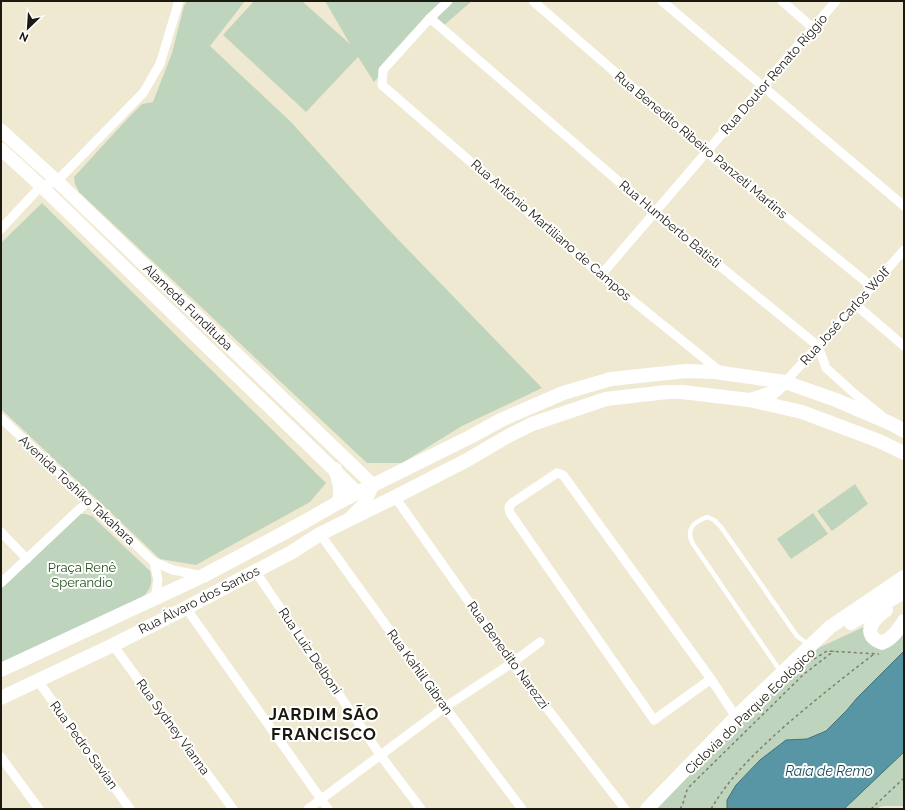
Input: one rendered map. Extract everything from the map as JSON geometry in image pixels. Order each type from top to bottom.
[{"type":"main road","name":"Alameda Fundituba","points":[[1,130],[57,181],[339,453],[367,491]]},
{"type":"main road","name":"Alameda Fundituba","points":[[1,149],[42,186],[335,469],[367,491]]},
{"type":"main road","points":[[1,670],[203,576],[339,502],[367,491],[390,477],[501,420],[563,393],[611,379],[686,371],[722,373],[785,382],[836,400],[898,427]]},
{"type":"main road","points":[[749,400],[772,393],[785,382]]},
{"type":"main road","name":"Rua Álvaro dos Santos","points":[[1,698],[114,645],[186,608],[292,552],[320,534],[400,495],[532,424],[591,403],[625,396],[667,392],[682,392],[749,400],[809,415],[879,441],[904,453]]},
{"type":"main road","points":[[501,420],[510,435]]},
{"type":"main road","points":[[339,453],[366,472],[379,476],[390,477]]},
{"type":"main road","points":[[335,469],[340,484],[339,502]]},
{"type":"main road","points":[[367,491],[400,495]]},
{"type":"main road","points":[[346,521],[364,504],[367,491]]},
{"type":"main road","points":[[647,809],[781,672],[830,627],[904,577]]},
{"type":"main road","points":[[810,646],[904,592]]},
{"type":"main road","points":[[904,596],[874,620],[870,632],[872,637],[882,643],[889,640],[894,636],[904,621]]},
{"type":"main road","points":[[32,656],[38,680]]},
{"type":"street","points":[[1,229],[42,186],[57,181],[143,94],[160,64],[178,1]]},
{"type":"street","points":[[430,18],[448,1]]},
{"type":"street","name":"Rua Benedito Ribeiro Panzeti Martins","points":[[533,1],[707,152],[871,286]]},
{"type":"street","points":[[662,1],[904,206]]},
{"type":"street","points":[[782,1],[813,28]]},
{"type":"street","name":"Rua Doutor Renato Riggio","points":[[601,275],[836,1]]},
{"type":"street","name":"Rua Antônio Martiliano de Campos","points":[[430,18],[383,70],[382,85],[601,275],[722,373]]},
{"type":"street","name":"Rua Humberto Batisti","points":[[430,18],[655,213],[818,346]]},
{"type":"street","name":"Rua José Carlos Wolf","points":[[785,382],[903,252]]},
{"type":"street","points":[[856,305],[904,346]]},
{"type":"street","points":[[818,346],[826,368],[856,395],[898,427]]},
{"type":"street","name":"Avenida Toshiko Takahara","points":[[1,418],[88,502],[154,562],[173,570],[203,576]]},
{"type":"street","points":[[711,680],[654,720],[510,513],[509,507],[512,503],[557,473],[563,475],[711,680],[736,717]]},
{"type":"street","name":"Rua Benedito Narezzi","points":[[400,495],[512,663],[625,809]]},
{"type":"street","points":[[1,583],[88,502]]},
{"type":"street","points":[[1,532],[27,559]]},
{"type":"street","name":"Rua Kahlil Gibran","points":[[320,534],[522,809]]},
{"type":"street","points":[[154,562],[158,580],[155,599]]},
{"type":"street","name":"Rua Luiz Delboni","points":[[255,571],[381,756],[421,809]]},
{"type":"street","points":[[186,608],[328,809]]},
{"type":"street","points":[[308,809],[446,707],[512,663],[540,642]]},
{"type":"street","name":"Rua Sydney Vianna","points":[[114,645],[233,809]]},
{"type":"street","name":"Rua Pedro Savian","points":[[38,680],[130,809]]},
{"type":"street","points":[[1,757],[38,809]]},
{"type":"lane","points":[[781,672],[693,544],[690,538],[691,528],[698,520],[707,517],[714,520],[721,527],[797,636],[810,646]]},
{"type":"path","name":"Ciclovia do Parque Ecológico","points":[[811,662],[827,651],[884,654]]},
{"type":"path","points":[[680,809],[689,787],[804,674],[834,651]]},
{"type":"path","points":[[711,809],[730,780],[755,752],[822,694],[874,654]]},
{"type":"path","points":[[871,809],[904,778]]},
{"type":"green space","points":[[187,1],[245,1],[210,46],[291,122],[387,228],[542,388],[462,426],[402,463],[367,463],[79,192],[75,184],[74,177],[142,104],[153,102],[172,53],[184,6]]},
{"type":"green space","points":[[254,1],[302,1],[350,44],[325,1],[451,1],[374,82],[358,57],[306,112],[223,35]]},
{"type":"green space","points":[[453,1],[472,1],[443,26],[436,19]]},
{"type":"green space","points":[[42,203],[326,483],[310,502],[196,565],[160,559],[1,409],[1,243]]},
{"type":"green space","points":[[855,484],[868,504],[832,531],[817,511]]},
{"type":"green space","points":[[813,513],[828,534],[791,559],[777,539]]},
{"type":"green space","name":"Praça Renê Sperandio","points":[[78,514],[92,516],[150,571],[150,587],[144,596],[1,667],[1,588]]},
{"type":"green space","points":[[866,626],[888,648],[895,643],[904,631],[904,806],[883,806],[875,809],[654,809],[701,760],[818,648]]},
{"type":"water","name":"Raia de Remo","points":[[904,651],[904,752],[844,809],[727,809],[727,800],[736,785],[760,760],[786,740],[807,739],[826,731]]},
{"type":"district","name":"JARDIM SÃO FRANCISCO","points":[[324,724]]}]
